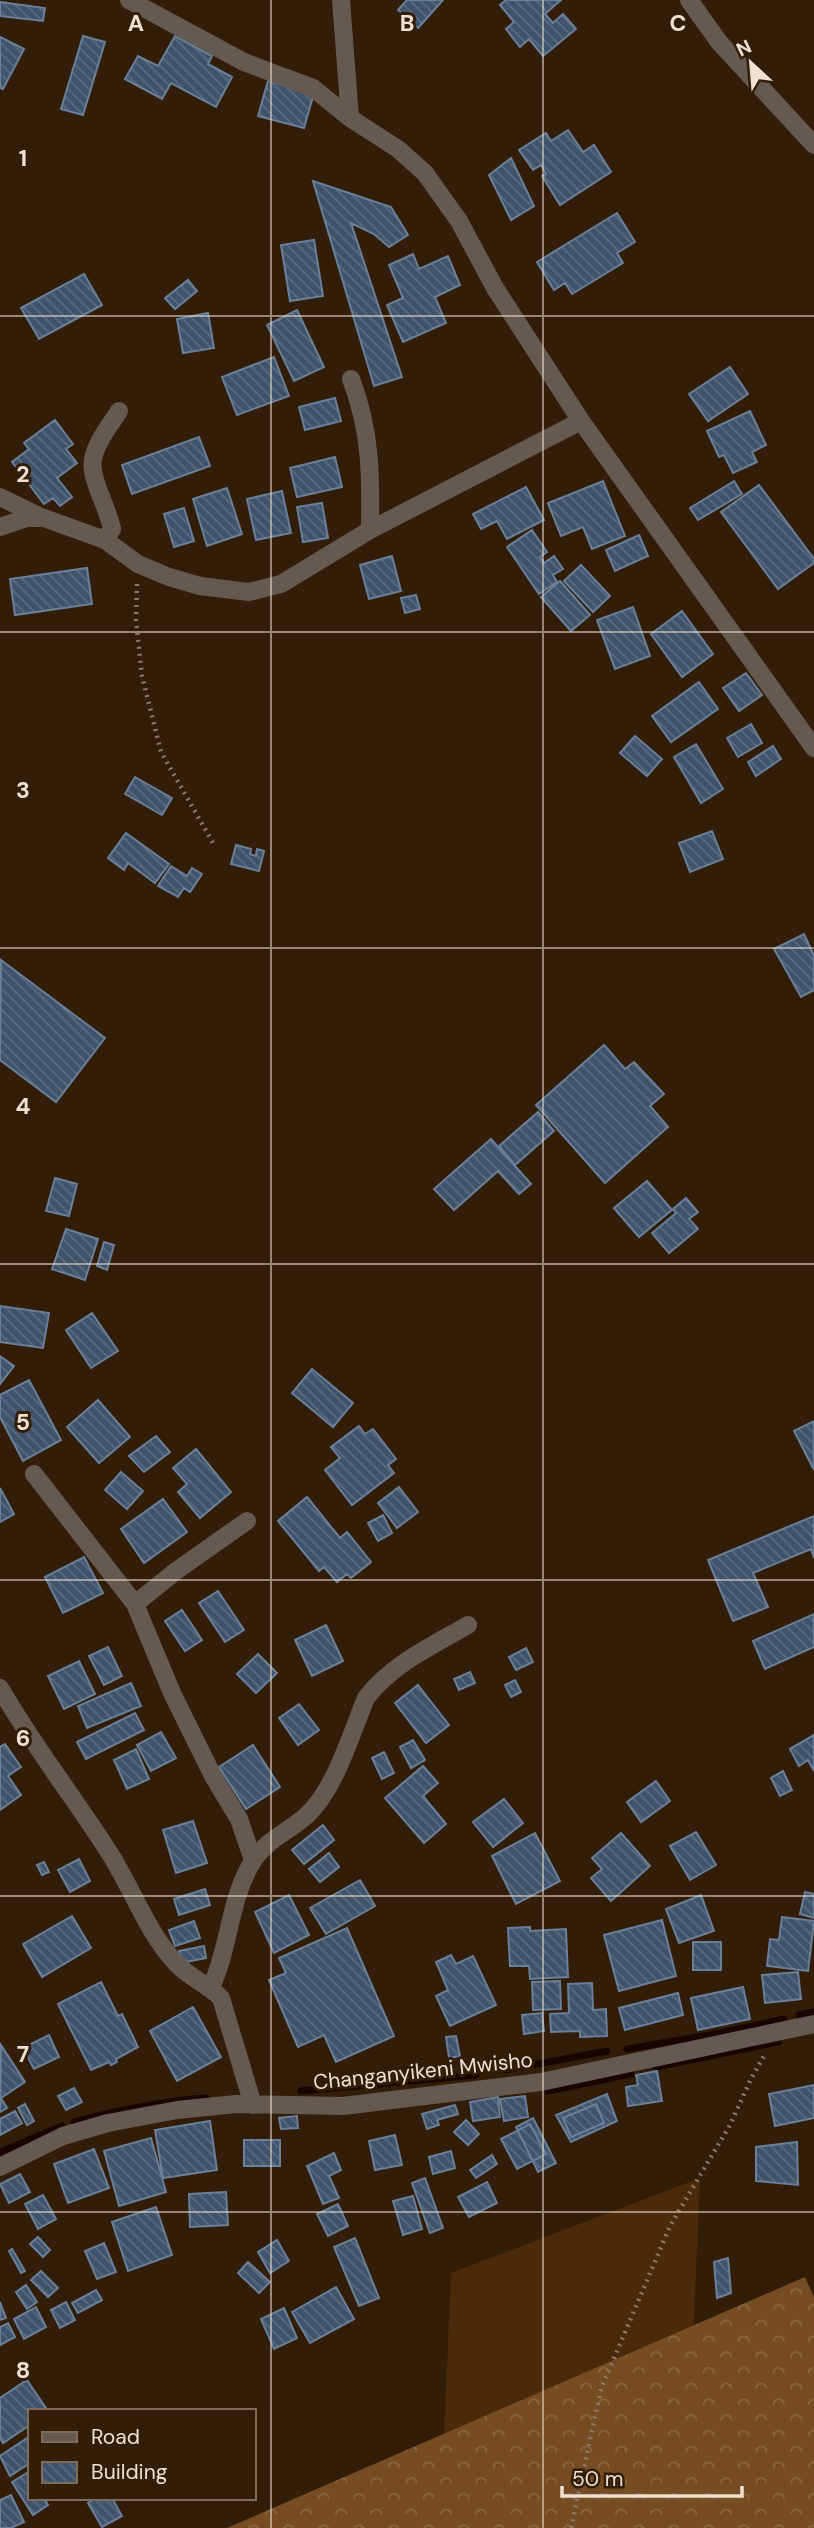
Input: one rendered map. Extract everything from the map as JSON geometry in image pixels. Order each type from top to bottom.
[{"type":"street","points":[[129,0],[244,62],[313,89],[350,118],[398,149],[425,173],[459,221],[495,288],[581,421],[814,748]]},
{"type":"street","points":[[341,0],[350,118]]},
{"type":"street","points":[[690,0],[719,42],[814,145]]},
{"type":"street","points":[[351,379],[362,408],[368,437],[371,473],[370,530]]},
{"type":"street","points":[[105,540],[112,529],[92,470],[100,440],[119,411]]},
{"type":"street","points":[[0,497],[44,518],[105,540],[138,564],[169,577],[200,586],[249,593],[281,584],[370,530],[581,421]]},
{"type":"street","points":[[0,527],[27,518],[44,518]]},
{"type":"street","points":[[34,1474],[135,1604],[172,1693],[213,1776],[239,1819],[253,1860]]},
{"type":"street","points":[[135,1604],[176,1571],[247,1521]]},
{"type":"street","points":[[211,1987],[224,1954],[227,1934],[244,1880],[253,1860],[272,1839],[305,1816],[322,1797],[366,1698],[377,1684],[401,1665],[468,1625]]},
{"type":"street","points":[[0,1688],[15,1715],[113,1859],[164,1950],[177,1965],[211,1987],[221,1998],[253,2105]]},
{"type":"street","name":"Changanyikeni Mwisho","points":[[0,2167],[63,2136],[108,2123],[177,2110],[236,2104],[343,2106],[541,2082],[814,2024]]},
{"type":"path","points":[[138,564],[136,620],[142,676],[161,752],[213,844]]},
{"type":"path","points":[[571,2528],[601,2389],[670,2226],[730,2125],[777,2032]]},
{"type":"shaded area","points":[[700,2178],[685,2528],[440,2528],[451,2273]]},
{"type":"green space","points":[[805,2277],[814,2297],[814,2528],[227,2528]]},
{"type":"building","points":[[407,0],[443,0],[418,28],[398,10]]},
{"type":"building","points":[[506,0],[561,0],[545,14],[553,23],[563,14],[576,29],[543,56],[529,39],[520,47],[506,29],[514,22],[500,5]]},
{"type":"building","points":[[0,2],[45,8],[43,21],[0,16]]},
{"type":"building","points":[[83,36],[105,42],[83,115],[61,109]]},
{"type":"building","points":[[175,36],[212,56],[208,64],[232,77],[216,107],[171,83],[162,99],[125,79],[138,56],[158,66]]},
{"type":"building","points":[[0,37],[24,49],[3,89],[0,88]]},
{"type":"building","points":[[268,81],[314,93],[304,128],[258,116]]},
{"type":"building","points":[[568,130],[583,152],[594,145],[611,172],[560,205],[542,176],[546,174],[541,165],[533,170],[519,150],[546,133],[551,141]]},
{"type":"building","points":[[511,158],[534,206],[511,220],[489,175]]},
{"type":"building","points":[[313,181],[391,207],[408,235],[389,247],[374,234],[351,223],[402,377],[374,386]]},
{"type":"building","points":[[617,213],[635,242],[617,253],[623,263],[572,294],[565,283],[554,290],[537,262]]},
{"type":"building","points":[[314,240],[323,296],[290,301],[281,245]]},
{"type":"building","points":[[413,254],[419,269],[448,256],[460,285],[435,297],[446,323],[403,342],[387,305],[403,298],[389,265]]},
{"type":"building","points":[[84,274],[102,305],[39,339],[21,308]]},
{"type":"building","points":[[188,280],[197,291],[175,309],[165,298]]},
{"type":"building","points":[[297,310],[324,367],[294,381],[267,325]]},
{"type":"building","points":[[208,313],[214,348],[183,353],[177,319]]},
{"type":"building","points":[[274,357],[289,396],[237,415],[222,377]]},
{"type":"building","points":[[730,367],[748,394],[708,421],[689,394]]},
{"type":"building","points":[[335,398],[341,421],[305,430],[299,407]]},
{"type":"building","points":[[750,411],[766,445],[752,452],[757,462],[733,473],[724,455],[719,457],[707,431]]},
{"type":"building","points":[[55,420],[73,444],[66,449],[77,463],[57,478],[72,497],[60,506],[53,498],[44,504],[12,462],[29,449],[24,443]]},
{"type":"building","points":[[199,437],[210,466],[132,494],[122,465]]},
{"type":"building","points":[[335,457],[342,487],[297,497],[290,468]]},
{"type":"building","points":[[603,481],[625,536],[592,549],[583,527],[561,536],[548,503]]},
{"type":"building","points":[[734,481],[742,494],[698,520],[690,508]]},
{"type":"building","points":[[759,485],[814,559],[814,563],[778,589],[721,512]]},
{"type":"building","points":[[526,487],[544,520],[507,539],[497,521],[481,529],[473,514]]},
{"type":"building","points":[[227,488],[242,534],[207,546],[193,499]]},
{"type":"building","points":[[282,491],[291,533],[256,540],[247,499]]},
{"type":"building","points":[[322,503],[328,538],[303,542],[297,507]]},
{"type":"building","points":[[184,508],[194,541],[174,547],[164,514]]},
{"type":"building","points":[[532,530],[547,552],[540,557],[544,563],[554,556],[563,569],[553,575],[557,582],[539,594],[507,547]]},
{"type":"building","points":[[639,535],[648,556],[615,571],[606,550]]},
{"type":"building","points":[[392,556],[401,591],[369,599],[360,565]]},
{"type":"building","points":[[581,565],[610,596],[593,612],[564,581]]},
{"type":"building","points":[[87,568],[92,604],[15,615],[10,579]]},
{"type":"building","points":[[560,581],[590,615],[571,631],[541,597]]},
{"type":"building","points":[[416,595],[420,609],[405,613],[401,598]]},
{"type":"building","points":[[633,607],[650,656],[615,669],[597,620]]},
{"type":"building","points":[[682,611],[713,654],[682,677],[651,634]]},
{"type":"building","points":[[746,673],[762,695],[739,711],[723,688]]},
{"type":"building","points":[[699,682],[718,709],[671,742],[652,716]]},
{"type":"building","points":[[751,724],[762,743],[738,757],[727,738]]},
{"type":"building","points":[[635,736],[662,759],[647,776],[620,753]]},
{"type":"building","points":[[696,744],[723,789],[701,803],[674,757]]},
{"type":"building","points":[[773,746],[781,759],[756,776],[748,762]]},
{"type":"building","points":[[135,777],[172,798],[162,815],[125,794]]},
{"type":"building","points":[[712,831],[723,859],[690,872],[679,843]]},
{"type":"building","points":[[126,833],[169,864],[155,883],[128,863],[124,870],[108,858]]},
{"type":"building","points":[[236,845],[251,849],[250,854],[256,856],[257,849],[264,851],[259,871],[231,864]]},
{"type":"building","points":[[171,866],[187,876],[192,868],[202,874],[190,892],[184,888],[178,897],[158,886]]},
{"type":"building","points":[[804,934],[814,956],[814,990],[801,997],[774,949]]},
{"type":"building","points":[[1,960],[105,1038],[56,1102],[0,1060]]},
{"type":"building","points":[[604,1045],[625,1069],[634,1062],[664,1094],[650,1106],[668,1127],[605,1183],[536,1105]]},
{"type":"building","points":[[538,1112],[554,1131],[515,1165],[499,1146]]},
{"type":"building","points":[[491,1139],[531,1184],[519,1194],[498,1171],[454,1210],[434,1189]]},
{"type":"building","points":[[55,1178],[77,1184],[69,1216],[46,1211]]},
{"type":"building","points":[[647,1181],[672,1210],[639,1237],[614,1208]]},
{"type":"building","points":[[686,1198],[698,1212],[689,1219],[698,1229],[669,1253],[652,1233],[676,1213],[673,1209]]},
{"type":"building","points":[[66,1229],[98,1239],[85,1280],[52,1269]]},
{"type":"building","points":[[104,1242],[114,1245],[107,1270],[97,1266]]},
{"type":"building","points":[[0,1306],[49,1313],[43,1348],[0,1342]]},
{"type":"building","points":[[92,1313],[118,1351],[91,1368],[66,1330]]},
{"type":"building","points":[[0,1356],[14,1366],[0,1384]]},
{"type":"building","points":[[312,1369],[353,1403],[333,1427],[292,1393]]},
{"type":"building","points":[[29,1380],[61,1440],[23,1461],[0,1417],[0,1395]]},
{"type":"building","points":[[98,1400],[130,1437],[99,1463],[67,1427]]},
{"type":"building","points":[[814,1421],[814,1470],[794,1431]]},
{"type":"building","points":[[359,1426],[365,1434],[373,1429],[396,1459],[388,1465],[394,1473],[352,1505],[325,1470],[340,1458],[331,1447]]},
{"type":"building","points":[[156,1436],[170,1452],[144,1472],[129,1456]]},
{"type":"building","points":[[196,1449],[231,1492],[200,1518],[178,1492],[187,1484],[173,1468]]},
{"type":"building","points":[[121,1472],[143,1491],[127,1509],[105,1490]]},
{"type":"building","points":[[399,1487],[418,1512],[397,1528],[378,1503]]},
{"type":"building","points":[[0,1488],[14,1514],[0,1522]]},
{"type":"building","points":[[307,1497],[340,1538],[347,1532],[371,1562],[351,1578],[347,1574],[337,1582],[324,1567],[319,1571],[278,1521]]},
{"type":"building","points":[[163,1499],[187,1532],[144,1563],[121,1529]]},
{"type":"building","points":[[383,1515],[392,1533],[378,1541],[368,1523]]},
{"type":"building","points":[[814,1516],[814,1558],[811,1549],[753,1573],[768,1607],[733,1621],[708,1560]]},
{"type":"building","points":[[84,1557],[103,1593],[63,1613],[45,1577]]},
{"type":"building","points":[[218,1591],[244,1630],[225,1642],[199,1603]]},
{"type":"building","points":[[182,1610],[202,1640],[185,1651],[165,1621]]},
{"type":"building","points":[[814,1614],[814,1647],[765,1669],[753,1641]]},
{"type":"building","points":[[326,1625],[343,1661],[312,1676],[295,1640]]},
{"type":"building","points":[[108,1647],[122,1676],[104,1685],[89,1656]]},
{"type":"building","points":[[526,1648],[533,1662],[516,1670],[509,1657]]},
{"type":"building","points":[[258,1654],[277,1673],[256,1693],[237,1674]]},
{"type":"building","points":[[79,1661],[95,1694],[64,1709],[48,1676]]},
{"type":"building","points":[[470,1672],[475,1683],[459,1690],[454,1679]]},
{"type":"building","points":[[515,1680],[521,1692],[511,1697],[505,1685]]},
{"type":"building","points":[[131,1683],[141,1706],[87,1728],[78,1706]]},
{"type":"building","points":[[418,1685],[449,1725],[426,1743],[395,1703]]},
{"type":"building","points":[[299,1704],[319,1730],[298,1745],[279,1718]]},
{"type":"building","points":[[135,1713],[144,1730],[86,1759],[77,1742]]},
{"type":"building","points":[[161,1732],[176,1758],[151,1771],[137,1745]]},
{"type":"building","points":[[814,1735],[814,1771],[808,1760],[799,1766],[790,1749]]},
{"type":"building","points":[[413,1740],[425,1760],[411,1768],[400,1747]]},
{"type":"building","points":[[5,1744],[21,1767],[8,1776],[21,1795],[0,1810],[0,1747]]},
{"type":"building","points":[[253,1745],[280,1787],[246,1809],[219,1767]]},
{"type":"building","points":[[136,1749],[149,1779],[127,1789],[114,1760]]},
{"type":"building","points":[[384,1752],[394,1773],[382,1779],[372,1758]]},
{"type":"building","points":[[423,1766],[438,1783],[423,1796],[446,1824],[424,1843],[385,1798]]},
{"type":"building","points":[[783,1771],[792,1790],[780,1796],[771,1778]]},
{"type":"building","points":[[656,1781],[670,1801],[641,1822],[627,1802]]},
{"type":"building","points":[[504,1799],[523,1823],[493,1847],[473,1822]]},
{"type":"building","points":[[193,1821],[207,1863],[176,1873],[163,1830]]},
{"type":"building","points":[[323,1825],[334,1840],[304,1864],[292,1850]]},
{"type":"building","points":[[696,1832],[716,1865],[690,1880],[670,1846]]},
{"type":"building","points":[[535,1833],[560,1881],[516,1904],[492,1856]]},
{"type":"building","points":[[621,1833],[650,1866],[611,1901],[591,1878],[602,1869],[592,1858]]},
{"type":"building","points":[[329,1853],[339,1867],[320,1882],[309,1869]]},
{"type":"building","points":[[79,1859],[90,1881],[70,1892],[58,1870]]},
{"type":"building","points":[[44,1862],[49,1872],[42,1875],[37,1865]]},
{"type":"building","points":[[360,1880],[375,1906],[326,1934],[310,1908]]},
{"type":"building","points":[[205,1889],[210,1905],[179,1915],[174,1899]]},
{"type":"building","points":[[805,1892],[814,1894],[814,1918],[800,1914]]},
{"type":"building","points":[[289,1895],[309,1935],[274,1953],[255,1912]]},
{"type":"building","points":[[701,1895],[714,1931],[679,1943],[666,1909]]},
{"type":"building","points":[[72,1916],[91,1948],[42,1977],[23,1944]]},
{"type":"building","points":[[782,1917],[814,1921],[808,1971],[767,1966],[770,1939],[779,1940]]},
{"type":"building","points":[[662,1920],[676,1976],[619,1991],[604,1935]]},
{"type":"building","points":[[194,1921],[200,1938],[175,1946],[169,1930]]},
{"type":"building","points":[[530,1927],[530,1931],[566,1929],[568,1977],[530,1979],[529,1966],[510,1966],[508,1928]]},
{"type":"building","points":[[347,1928],[394,2036],[336,2062],[324,2035],[298,2047],[269,1980],[286,1973],[279,1958]]},
{"type":"building","points":[[693,1942],[721,1942],[721,1970],[693,1970]]},
{"type":"building","points":[[204,1946],[206,1958],[181,1963],[179,1951]]},
{"type":"building","points":[[451,1955],[456,1964],[473,1956],[496,2005],[450,2026],[436,1996],[448,1990],[436,1962]]},
{"type":"building","points":[[798,1972],[801,1999],[765,2003],[762,1975]]},
{"type":"building","points":[[560,1981],[561,2009],[533,2010],[532,1982]]},
{"type":"building","points":[[101,1982],[118,2016],[122,2014],[138,2047],[116,2059],[117,2062],[111,2065],[109,2062],[91,2070],[58,2004]]},
{"type":"building","points":[[592,1983],[593,2010],[606,2009],[607,2036],[580,2037],[580,2031],[551,2032],[550,2014],[569,2013],[568,1984]]},
{"type":"building","points":[[743,1987],[750,2019],[698,2030],[691,1998]]},
{"type":"building","points":[[678,1993],[683,2015],[625,2030],[619,2008]]},
{"type":"building","points":[[193,2007],[221,2057],[177,2081],[150,2031]]},
{"type":"building","points":[[542,2013],[544,2031],[524,2034],[522,2015]]},
{"type":"building","points":[[49,2035],[59,2057],[34,2069],[23,2048]]},
{"type":"building","points":[[456,2036],[460,2056],[449,2058],[446,2037]]},
{"type":"building","points":[[1,2045],[25,2082],[1,2098],[7,2108],[0,2112]]},
{"type":"building","points":[[657,2071],[662,2101],[628,2106],[626,2087],[638,2085],[636,2075]]},
{"type":"building","points":[[814,2085],[814,2118],[775,2126],[769,2094]]},
{"type":"building","points":[[74,2088],[82,2102],[66,2110],[58,2096]]},
{"type":"building","points":[[607,2094],[617,2121],[571,2142],[556,2115]]},
{"type":"building","points":[[525,2096],[528,2117],[504,2121],[500,2099]]},
{"type":"building","points":[[498,2097],[500,2117],[473,2121],[470,2102]]},
{"type":"building","points":[[25,2104],[34,2121],[27,2125],[18,2108]]},
{"type":"building","points":[[596,2104],[604,2123],[571,2137],[563,2118]]},
{"type":"building","points":[[455,2105],[458,2114],[437,2120],[439,2125],[427,2129],[422,2114]]},
{"type":"building","points":[[15,2111],[22,2123],[0,2135],[0,2119]]},
{"type":"building","points":[[297,2116],[298,2128],[281,2129],[279,2118]]},
{"type":"building","points":[[533,2118],[556,2163],[538,2172],[516,2127]]},
{"type":"building","points":[[466,2120],[479,2134],[468,2145],[454,2132]]},
{"type":"building","points":[[210,2121],[217,2170],[163,2178],[155,2130]]},
{"type":"building","points":[[530,2124],[546,2154],[517,2169],[501,2139]]},
{"type":"building","points":[[395,2135],[402,2165],[375,2170],[369,2141]]},
{"type":"building","points":[[151,2138],[166,2192],[119,2206],[104,2151]]},
{"type":"building","points":[[244,2140],[280,2140],[280,2166],[244,2166]]},
{"type":"building","points":[[797,2142],[798,2185],[756,2181],[756,2147]]},
{"type":"building","points":[[94,2149],[109,2188],[68,2203],[54,2164]]},
{"type":"building","points":[[451,2151],[455,2168],[433,2174],[429,2157]]},
{"type":"building","points":[[334,2153],[341,2170],[329,2176],[339,2198],[323,2204],[307,2166]]},
{"type":"building","points":[[492,2155],[497,2164],[476,2178],[470,2170]]},
{"type":"building","points":[[20,2174],[30,2192],[9,2203],[0,2184]]},
{"type":"building","points":[[425,2178],[443,2228],[430,2233],[412,2183]]},
{"type":"building","points":[[487,2182],[497,2203],[469,2217],[458,2197]]},
{"type":"building","points":[[226,2192],[228,2225],[190,2227],[189,2194]]},
{"type":"building","points":[[43,2195],[56,2219],[38,2229],[25,2204]]},
{"type":"building","points":[[413,2196],[422,2229],[403,2235],[393,2201]]},
{"type":"building","points":[[338,2204],[348,2226],[328,2236],[317,2214]]},
{"type":"building","points":[[156,2207],[172,2255],[128,2271],[112,2222]]},
{"type":"building","points":[[38,2237],[50,2250],[43,2257],[30,2244]]},
{"type":"building","points":[[355,2238],[379,2298],[359,2306],[334,2247]]},
{"type":"building","points":[[277,2240],[289,2261],[270,2273],[258,2252]]},
{"type":"building","points":[[104,2243],[116,2272],[97,2279],[85,2251]]},
{"type":"building","points":[[12,2249],[25,2271],[21,2273],[9,2251]]},
{"type":"building","points":[[728,2258],[731,2293],[717,2298],[714,2262]]},
{"type":"building","points":[[248,2262],[270,2282],[259,2293],[238,2273]]},
{"type":"building","points":[[41,2271],[58,2288],[48,2297],[31,2280]]},
{"type":"building","points":[[26,2285],[37,2302],[27,2309],[16,2292]]},
{"type":"building","points":[[336,2287],[354,2319],[310,2343],[292,2312]]},
{"type":"building","points":[[96,2290],[102,2300],[78,2313],[72,2303]]},
{"type":"building","points":[[0,2302],[6,2318],[0,2320]]},
{"type":"building","points":[[66,2302],[75,2320],[60,2328],[51,2310]]},
{"type":"building","points":[[36,2307],[46,2327],[24,2339],[14,2319]]},
{"type":"building","points":[[284,2308],[297,2338],[274,2349],[261,2319]]},
{"type":"building","points":[[8,2323],[15,2337],[0,2345],[0,2327]]},
{"type":"building","points":[[27,2380],[47,2409],[28,2409],[28,2426],[3,2443],[0,2438],[0,2398]]},
{"type":"building","points":[[28,2437],[28,2464],[10,2476],[0,2456]]},
{"type":"building","points":[[27,2473],[28,2500],[45,2500],[48,2505],[33,2515],[12,2482]]},
{"type":"building","points":[[11,2495],[24,2522],[11,2528],[0,2528],[0,2500]]},
{"type":"building","points":[[93,2500],[113,2500],[122,2516],[102,2527],[88,2503]]},
{"type":"waterway","points":[[799,2015],[814,2012]]},
{"type":"waterway","points":[[627,2049],[784,2019]]},
{"type":"waterway","points":[[656,2067],[778,2042]]},
{"type":"waterway","points":[[505,2070],[607,2051]]},
{"type":"waterway","points":[[548,2091],[631,2074]]},
{"type":"waterway","points":[[301,2091],[476,2075]]},
{"type":"waterway","points":[[74,2122],[123,2110],[206,2098]]},
{"type":"waterway","points":[[0,2152],[62,2126]]}]
